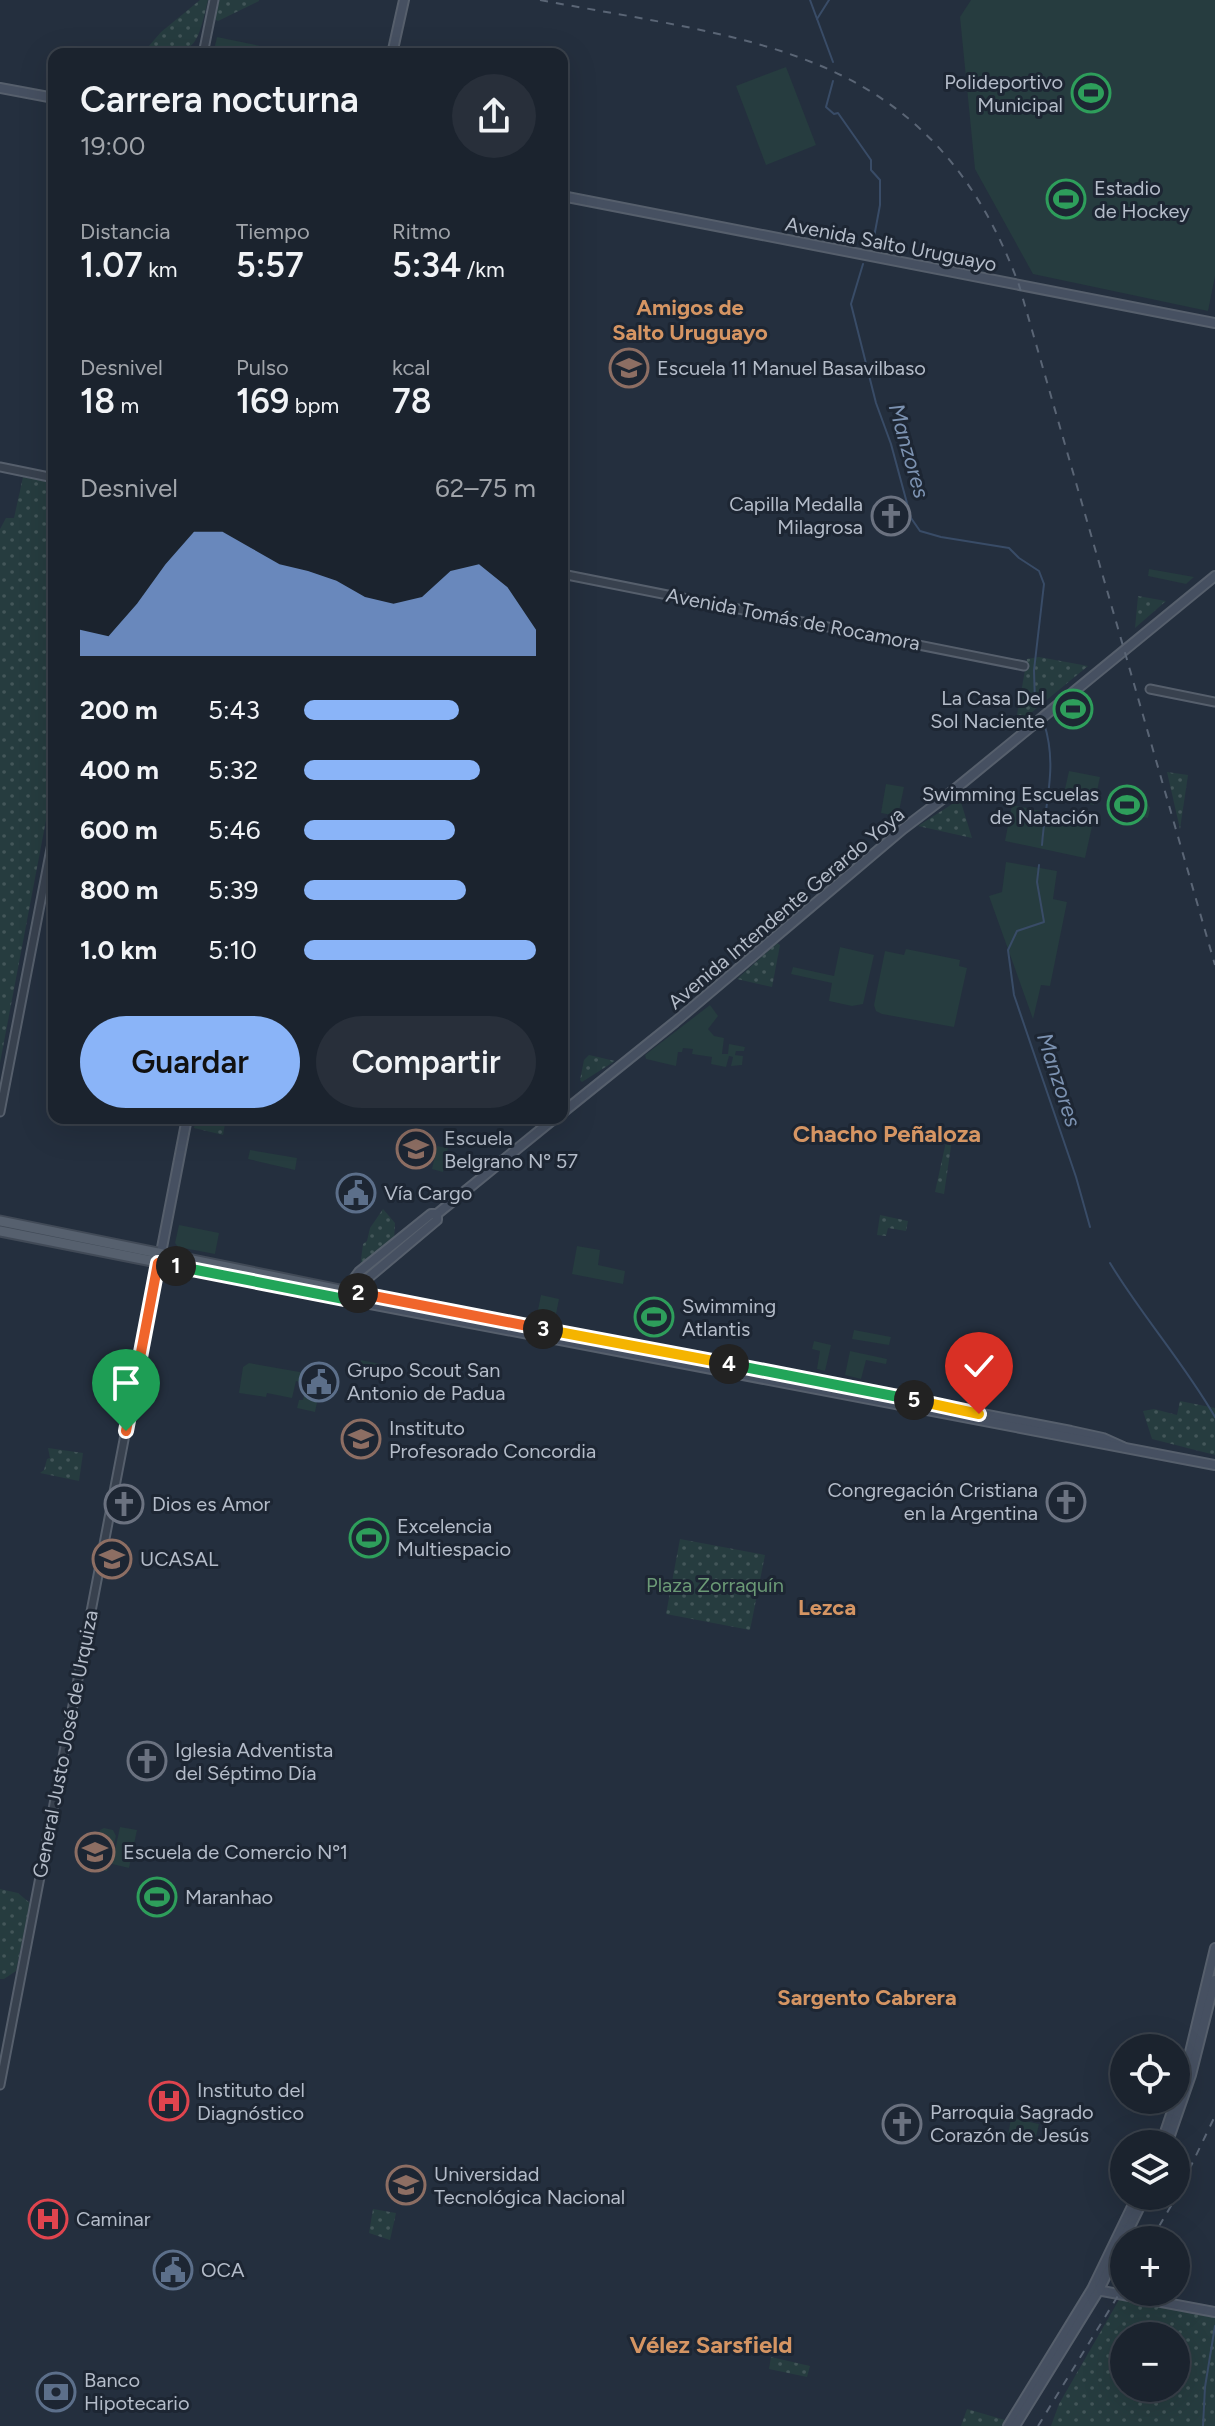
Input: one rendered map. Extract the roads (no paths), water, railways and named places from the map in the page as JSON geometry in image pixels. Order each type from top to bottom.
[{"type":"main road","points":[[393,48],[404,0]]},
{"type":"main road","points":[[0,88],[48,97]]},
{"type":"main road","name":"Avenida Salto Uruguayo","points":[[568,197],[1215,323]]},
{"type":"main road","name":"Avenida Intendente Gerardo Yoya","points":[[568,1108],[903,829],[1215,576]]},
{"type":"main road","points":[[160,1258],[186,1124]]},
{"type":"main road","points":[[347,1294],[359,1272],[431,1214],[437,1214],[548,1124]]},
{"type":"main road","points":[[0,1221],[75,1241],[978,1422],[1215,1465]]},
{"type":"main road","points":[[0,1231],[75,1241]]},
{"type":"main road","points":[[1166,2130],[1185,2073],[1215,1948]]},
{"type":"main road","points":[[1172,2130],[1191,2075],[1215,1980]]},
{"type":"main road","points":[[1008,2426],[1095,2290],[1131,2210]]},
{"type":"main road","points":[[1015,2426],[1095,2290],[1138,2210]]},
{"type":"main road","points":[[1095,2290],[1215,2312]]},
{"type":"street","points":[[204,48],[214,0]]},
{"type":"street","points":[[0,467],[48,477]]},
{"type":"street","name":"Avenida Tomás de Rocamora","points":[[568,575],[1024,666]]},
{"type":"street","points":[[1150,689],[1215,702]]},
{"type":"street","points":[[0,1112],[48,864]]},
{"type":"street","name":"General Justo José de Urquiza","points":[[0,2085],[160,1258]]},
{"type":"waterway","name":"Manzores","points":[[810,0],[833,62]]},
{"type":"waterway","points":[[817,19],[829,0]]},
{"type":"waterway","name":"Manzores","points":[[833,81],[826,107],[834,114],[838,113],[871,160],[871,170],[880,180],[880,205],[872,248]]},
{"type":"waterway","name":"Manzores","points":[[863,264],[851,304],[876,403],[891,444],[911,518],[920,531],[1009,548],[1039,571],[1044,584],[1034,670],[1035,704]]},
{"type":"waterway","name":"Manzores","points":[[1042,845],[1050,769],[1044,723]]},
{"type":"waterway","name":"Manzores","points":[[1039,865],[1037,882],[1044,922],[1017,931],[1008,950],[1014,995],[1090,1227]]},
{"type":"waterway","name":"Manzores","points":[[1110,1263],[1215,1417]]},
{"type":"waterway","name":"Manzores","points":[[1203,2426],[1205,2387],[1215,2326]]},
{"type":"railway","points":[[540,0],[694,28],[764,46],[828,69],[886,101],[938,146],[982,206],[1019,285],[1215,965]]},
{"type":"railway","points":[[1159,2226],[1215,2116]]},
{"type":"railway","points":[[1038,2426],[1112,2306]]},
{"type":"place","name":"Polideportivo Municipal","points":[[1091,93]]},
{"type":"place","name":"Estadio de Hockey","points":[[1066,199]]},
{"type":"place","name":"Escuela 11 Manuel Basavilbaso","points":[[629,368]]},
{"type":"place","name":"Capilla Medalla Milagrosa","points":[[891,516]]},
{"type":"place","name":"La Casa Del Sol Naciente","points":[[1073,709]]},
{"type":"place","name":"Swimming Escuelas de Natación","points":[[1127,805]]},
{"type":"place","name":"Escuela Belgrano Nº 57","points":[[416,1149]]},
{"type":"place","name":"Vía Cargo","points":[[356,1193]]},
{"type":"place","name":"Swimming Atlantis","points":[[654,1317]]},
{"type":"place","name":"Grupo Scout San Antonio de Padua","points":[[319,1382]]},
{"type":"place","name":"Instituto Profesorado Concordia","points":[[361,1439]]},
{"type":"place","name":"Congregación Cristiana en la Argentina","points":[[1066,1502]]},
{"type":"place","name":"Dios es Amor","points":[[124,1504]]},
{"type":"place","name":"Excelencia Multiespacio","points":[[369,1538]]},
{"type":"place","name":"UCASAL","points":[[112,1559]]},
{"type":"place","name":"Iglesia Adventista del Séptimo Día","points":[[147,1761]]},
{"type":"place","name":"Escuela de Comercio Nº1","points":[[95,1852]]},
{"type":"place","name":"Maranhao","points":[[157,1897]]},
{"type":"place","name":"Instituto del Diagnóstico","points":[[169,2101]]},
{"type":"place","name":"Parroquia Sagrado Corazón de Jesús","points":[[902,2124]]},
{"type":"place","name":"Universidad Tecnológica Nacional","points":[[406,2185]]},
{"type":"place","name":"Caminar","points":[[48,2219]]},
{"type":"place","name":"OCA","points":[[173,2270]]},
{"type":"place","name":"Banco Hipotecario","points":[[56,2392]]},
{"type":"district","name":"Amigos de Salto Uruguayo","points":[[690,320]]},
{"type":"district","name":"Chacho Peñaloza","points":[[887,1133]]},
{"type":"district","name":"Lezca","points":[[827,1607]]},
{"type":"district","name":"Sargento Cabrera","points":[[867,1997]]},
{"type":"district","name":"Vélez Sarsfield","points":[[711,2344]]},
{"type":"park label","name":"Plaza Zorraquín","points":[[715,1585]]}]
